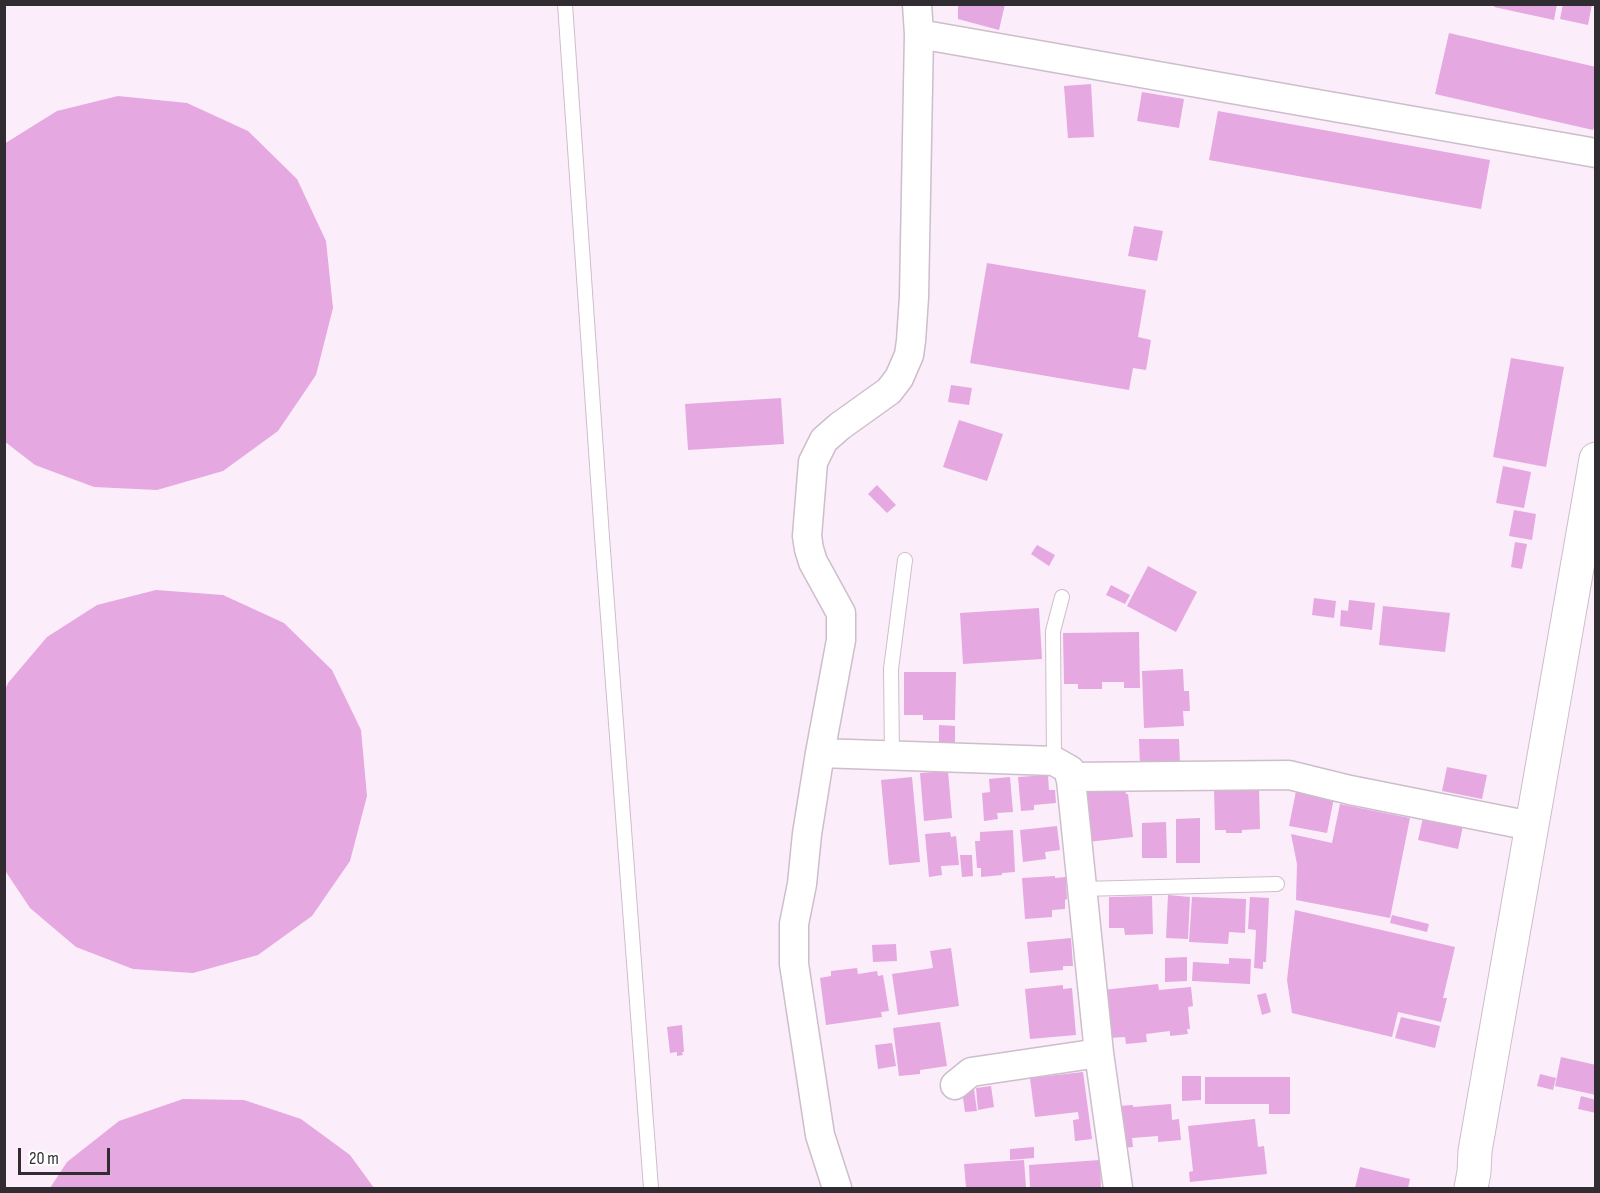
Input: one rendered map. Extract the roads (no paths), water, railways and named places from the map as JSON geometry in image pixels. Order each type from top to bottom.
[{"type":"street","points":[[837,1188],[820,1135],[794,964],[794,924],[820,753],[839,656],[842,613],[813,562],[807,536],[813,462],[824,441],[840,426],[889,392],[899,378],[909,355],[914,297],[918,4]]},
{"type":"street","points":[[919,34],[1596,153]]},
{"type":"street","points":[[1471,1188],[1475,1151],[1596,459]]},
{"type":"street","points":[[820,753],[892,755],[1062,769],[1289,775],[1350,790],[1531,826]]},
{"type":"street","points":[[1062,769],[1081,889],[1099,1053],[1118,1188]]},
{"type":"street","points":[[955,1085],[971,1072],[1099,1053]]},
{"type":"lane","points":[[566,4],[602,537],[651,1188]]},
{"type":"lane","points":[[892,755],[891,669],[905,560]]},
{"type":"lane","points":[[1062,597],[1053,631],[1062,769]]},
{"type":"lane","points":[[1081,889],[1276,885]]}]
